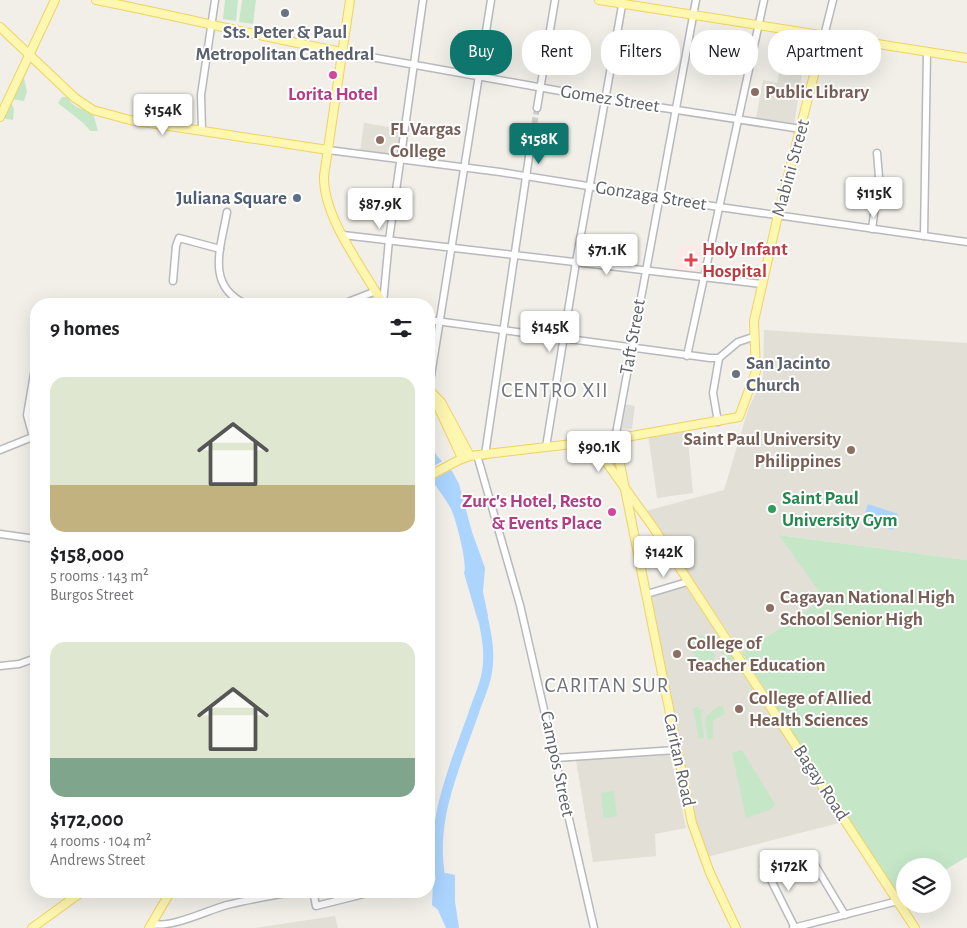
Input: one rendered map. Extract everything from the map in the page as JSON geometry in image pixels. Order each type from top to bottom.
[{"type":"main road","points":[[0,117],[55,0]]},
{"type":"main road","name":"Gomez Street","points":[[96,0],[343,52]]},
{"type":"main road","points":[[350,0],[324,176],[324,193],[343,235],[380,298]]},
{"type":"main road","points":[[599,0],[622,2],[785,30]]},
{"type":"main road","name":"Gonzaga Street","points":[[0,26],[75,98],[93,110],[130,120],[328,150]]},
{"type":"main road","points":[[881,45],[967,58]]},
{"type":"main road","name":"Mabini Street","points":[[718,422],[739,417],[742,414],[756,371],[753,337],[762,284],[814,75]]},
{"type":"main road","points":[[435,395],[441,402],[473,456]]},
{"type":"main road","points":[[435,473],[454,462],[473,456],[615,439],[718,422]]},
{"type":"main road","name":"Caritan Road","points":[[615,439],[692,823],[710,872],[736,928]]},
{"type":"main road","name":"Bagay Road","points":[[591,441],[653,527],[687,582],[896,898]]},
{"type":"main road","points":[[32,928],[73,898]]},
{"type":"main road","points":[[151,926],[167,898]]},
{"type":"main road","name":"Bagay Road","points":[[905,913],[914,928]]},
{"type":"street","points":[[202,130],[200,106],[215,0]]},
{"type":"street","points":[[384,298],[389,240],[423,0]]},
{"type":"street","points":[[435,359],[492,0]]},
{"type":"street","points":[[537,108],[555,0]]},
{"type":"street","name":"Taft Street","points":[[615,439],[674,109],[696,0]]},
{"type":"street","points":[[687,356],[764,0]]},
{"type":"street","name":"Mabini Street","points":[[826,30],[833,0]]},
{"type":"street","points":[[546,447],[563,338],[622,2]]},
{"type":"street","name":"Gomez Street","points":[[343,52],[605,99],[801,129]]},
{"type":"street","points":[[924,236],[926,52]]},
{"type":"street","name":"Gonzaga Street","points":[[328,150],[526,176],[719,207],[967,242]]},
{"type":"street","points":[[473,456],[504,331],[530,150]]},
{"type":"street","points":[[872,229],[879,177],[877,153]]},
{"type":"street","points":[[227,212],[218,266],[221,283],[234,298]]},
{"type":"street","points":[[343,235],[762,284]]},
{"type":"street","points":[[173,281],[176,246],[179,238],[220,249]]},
{"type":"street","points":[[358,298],[376,291]]},
{"type":"street","points":[[435,321],[687,356],[719,358]]},
{"type":"street","points":[[718,422],[713,393],[719,358],[738,342],[753,337]]},
{"type":"street","points":[[30,397],[27,414],[30,423]]},
{"type":"street","points":[[0,450],[30,439]]},
{"type":"street","name":"Campos Street","points":[[473,456],[520,605],[594,928]]},
{"type":"street","points":[[0,534],[30,538]]},
{"type":"street","points":[[647,594],[687,582]]},
{"type":"street","points":[[0,666],[19,664],[30,660]]},
{"type":"street","points":[[555,758],[676,750]]},
{"type":"street","points":[[845,915],[812,860],[808,857],[794,857],[764,866],[794,928],[845,915],[896,902]]},
{"type":"street","points":[[151,926],[159,927],[196,920],[218,907],[264,898]]},
{"type":"street","points":[[314,898],[316,906],[348,898]]},
{"type":"shaded area","points":[[779,75],[802,75],[794,125],[756,118],[763,80],[777,83]]},
{"type":"shaded area","name":"FL Vargas College","points":[[364,123],[401,129],[398,151],[394,156],[360,152]]},
{"type":"shaded area","name":"Holy Infant Hospital","points":[[681,244],[707,248],[703,274],[674,271]]},
{"type":"shaded area","name":"Saint Paul University Philippines","points":[[764,330],[967,343],[967,560],[780,535],[824,599],[742,653],[646,511],[724,490],[748,410],[763,377]]},
{"type":"shaded area","points":[[623,404],[635,406],[632,429],[620,428]]},
{"type":"shaded area","points":[[687,429],[693,493],[657,498],[648,434]]},
{"type":"shaded area","points":[[687,584],[843,822],[707,857],[695,821],[650,596]]},
{"type":"shaded area","points":[[670,753],[686,828],[655,834],[656,856],[593,862],[576,760]]},
{"type":"shaded area","points":[[335,916],[338,928],[255,928]]},
{"type":"green space","points":[[225,0],[238,0],[236,21],[223,19]]},
{"type":"green space","points":[[242,0],[256,0],[253,24],[239,22]]},
{"type":"green space","points":[[18,78],[24,78],[27,92],[24,101],[11,99]]},
{"type":"green space","points":[[62,97],[68,97],[72,104],[78,108],[93,113],[98,131],[90,131],[81,121],[58,103]]},
{"type":"green space","points":[[10,100],[14,109],[13,120],[1,118]]},
{"type":"green space","points":[[604,444],[611,446],[615,465],[601,448]]},
{"type":"green space","points":[[779,535],[967,560],[967,857],[951,866],[951,858],[896,858],[896,890],[831,794],[742,653],[824,599]]},
{"type":"green space","points":[[704,636],[715,656],[714,659],[698,667],[690,641],[692,637]]},
{"type":"green space","points":[[720,639],[741,670],[735,674],[715,642]]},
{"type":"green space","points":[[722,705],[725,714],[713,720],[713,738],[708,740],[706,718],[711,712]]},
{"type":"green space","points":[[698,707],[700,710],[704,709],[701,715],[704,738],[699,739],[693,708]]},
{"type":"green space","points":[[742,750],[775,804],[770,810],[746,818],[732,753]]},
{"type":"green space","points":[[614,791],[617,816],[604,818],[601,793]]},
{"type":"water","points":[[435,452],[452,471],[459,484],[472,532],[485,568],[483,592],[488,616],[478,621],[464,573],[463,552],[456,522],[445,499],[435,485]]},
{"type":"water","points":[[868,504],[898,514],[893,530],[863,520]]},
{"type":"water","points":[[446,873],[455,875],[455,902],[459,928],[446,928],[438,910],[432,905],[432,898],[435,898],[435,880]]},
{"type":"pier","points":[[444,460],[454,468],[435,479],[435,465]]},
{"type":"waterway","points":[[443,889],[439,866],[438,843],[440,821],[451,777],[487,672],[488,647],[480,605]]},
{"type":"tunnel","points":[[530,150],[537,108]]},
{"type":"place","name":"Sts. Peter & Paul Metropolitan Cathedral","points":[[285,13]]},
{"type":"place","name":"Lorita Hotel","points":[[333,75]]},
{"type":"place","name":"Public Library","points":[[755,92]]},
{"type":"place","name":"FL Vargas College","points":[[380,140]]},
{"type":"place","name":"Juliana Square","points":[[297,198]]},
{"type":"place","name":"Holy Infant Hospital","points":[[691,260]]},
{"type":"place","name":"San Jacinto Church","points":[[736,374]]},
{"type":"place","name":"Saint Paul University Philippines","points":[[851,450]]},
{"type":"place","name":"Saint Paul University Gym","points":[[772,509]]},
{"type":"place","name":"Zurc's Hotel, Resto & Events Place","points":[[612,512]]},
{"type":"place","name":"Cagayan National High School Senior High","points":[[770,608]]},
{"type":"place","name":"College of Teacher Education","points":[[677,654]]},
{"type":"place","name":"College of Allied Health Sciences","points":[[739,709]]},
{"type":"district","name":"CENTRO XII","points":[[555,390]]},
{"type":"district","name":"CARITAN SUR","points":[[607,685]]}]
